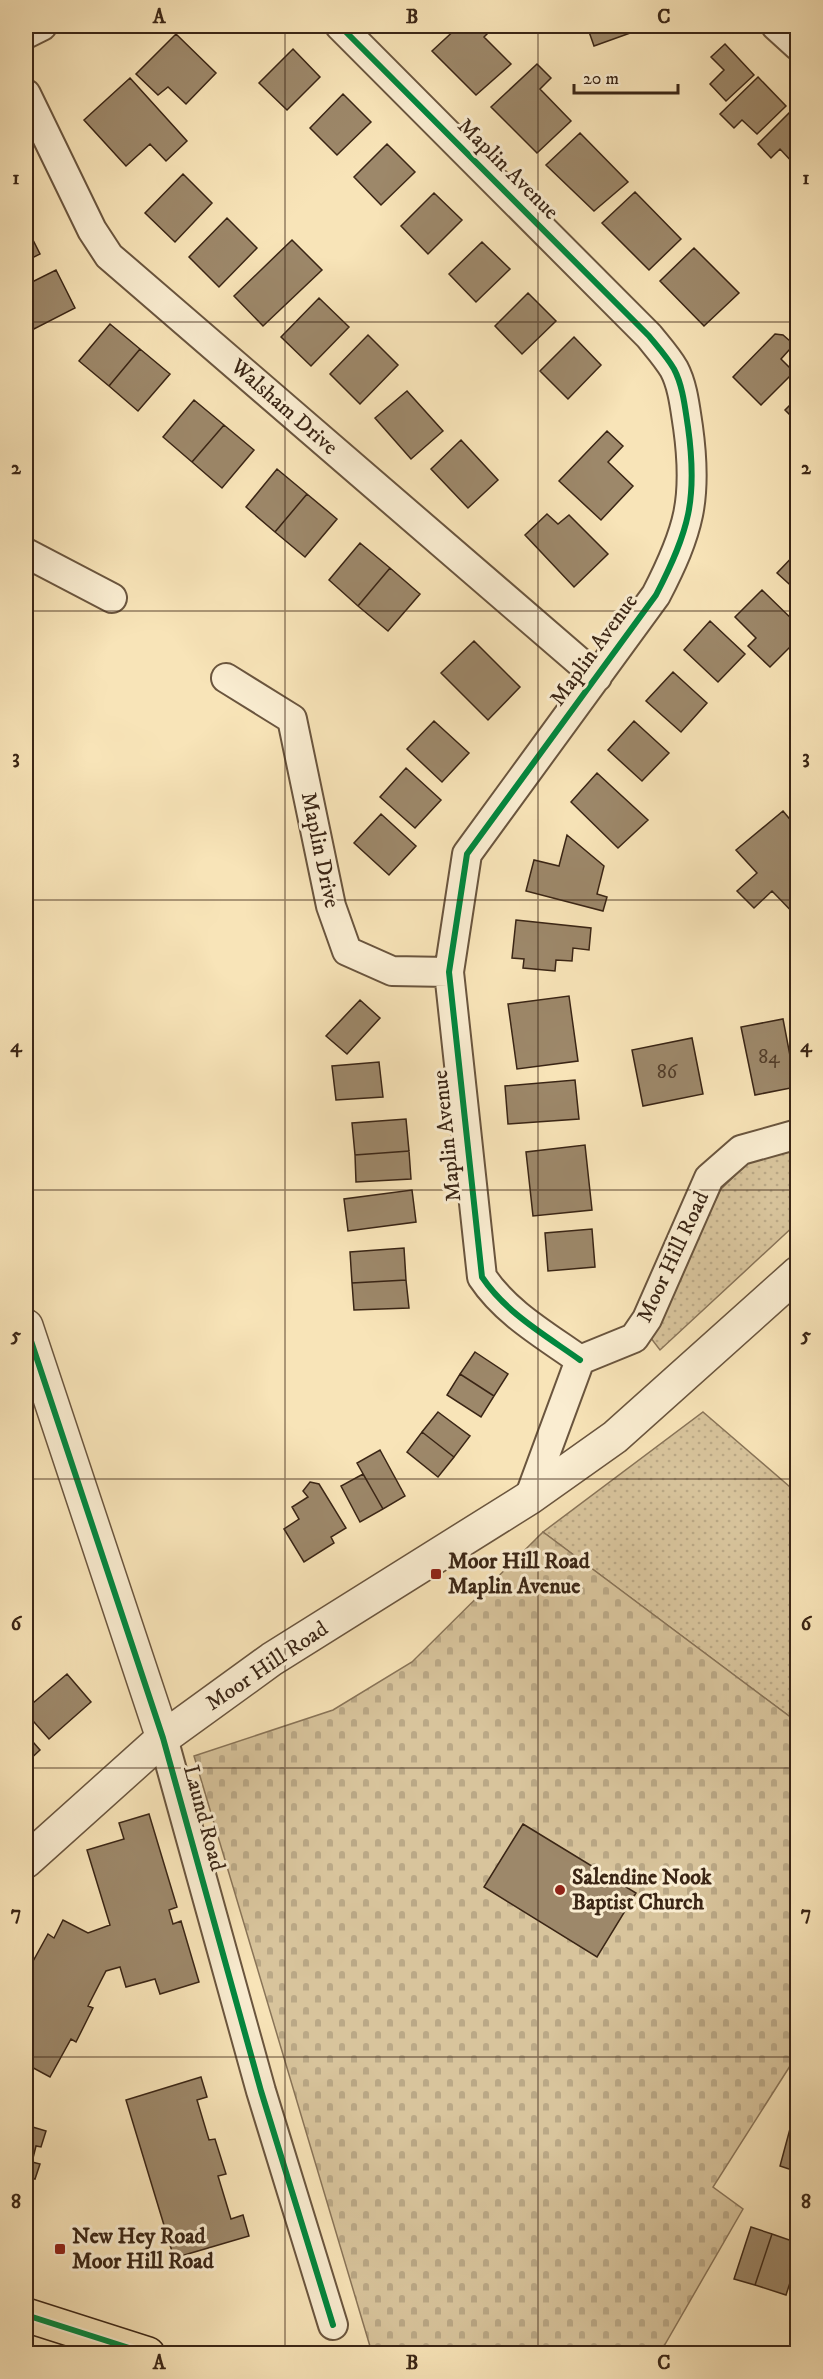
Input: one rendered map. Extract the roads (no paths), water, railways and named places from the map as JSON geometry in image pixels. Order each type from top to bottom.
[{"type":"highway","points":[[26,2315],[148,2354]]},
{"type":"street","points":[[26,34],[42,26]]},
{"type":"street","points":[[776,26],[798,46]]},
{"type":"street","name":"Maplin Avenue","points":[[352,29],[649,336],[674,369],[685,405],[692,458],[692,503],[679,550],[656,594],[467,854],[449,972],[477,1248],[482,1277],[495,1296],[513,1312],[580,1360]]},
{"type":"street","name":"Walsham Drive","points":[[26,94],[92,230],[109,256],[597,677]]},
{"type":"street","points":[[26,553],[112,598]]},
{"type":"street","name":"Maplin Drive","points":[[226,678],[292,719],[331,906],[347,951],[392,971],[449,972]]},
{"type":"street","name":"Moor Hill Road","points":[[580,1360],[634,1338],[647,1319],[709,1178],[741,1150],[798,1134]]},
{"type":"street","name":"Moor Hill Road","points":[[26,1861],[163,1738],[272,1659],[529,1498],[615,1437],[798,1273]]},
{"type":"street","name":"Laund Road","points":[[26,1326],[163,1738],[261,2091],[333,2325]]},
{"type":"street","points":[[529,1498],[580,1360]]},
{"type":"place","name":"Moor Hill Road Maplin Avenue","points":[[436,1574]]},
{"type":"place","name":"Salendine Nook Baptist Church","points":[[560,1890]]},
{"type":"place","name":"New Hey Road Moor Hill Road","points":[[60,2249]]}]
